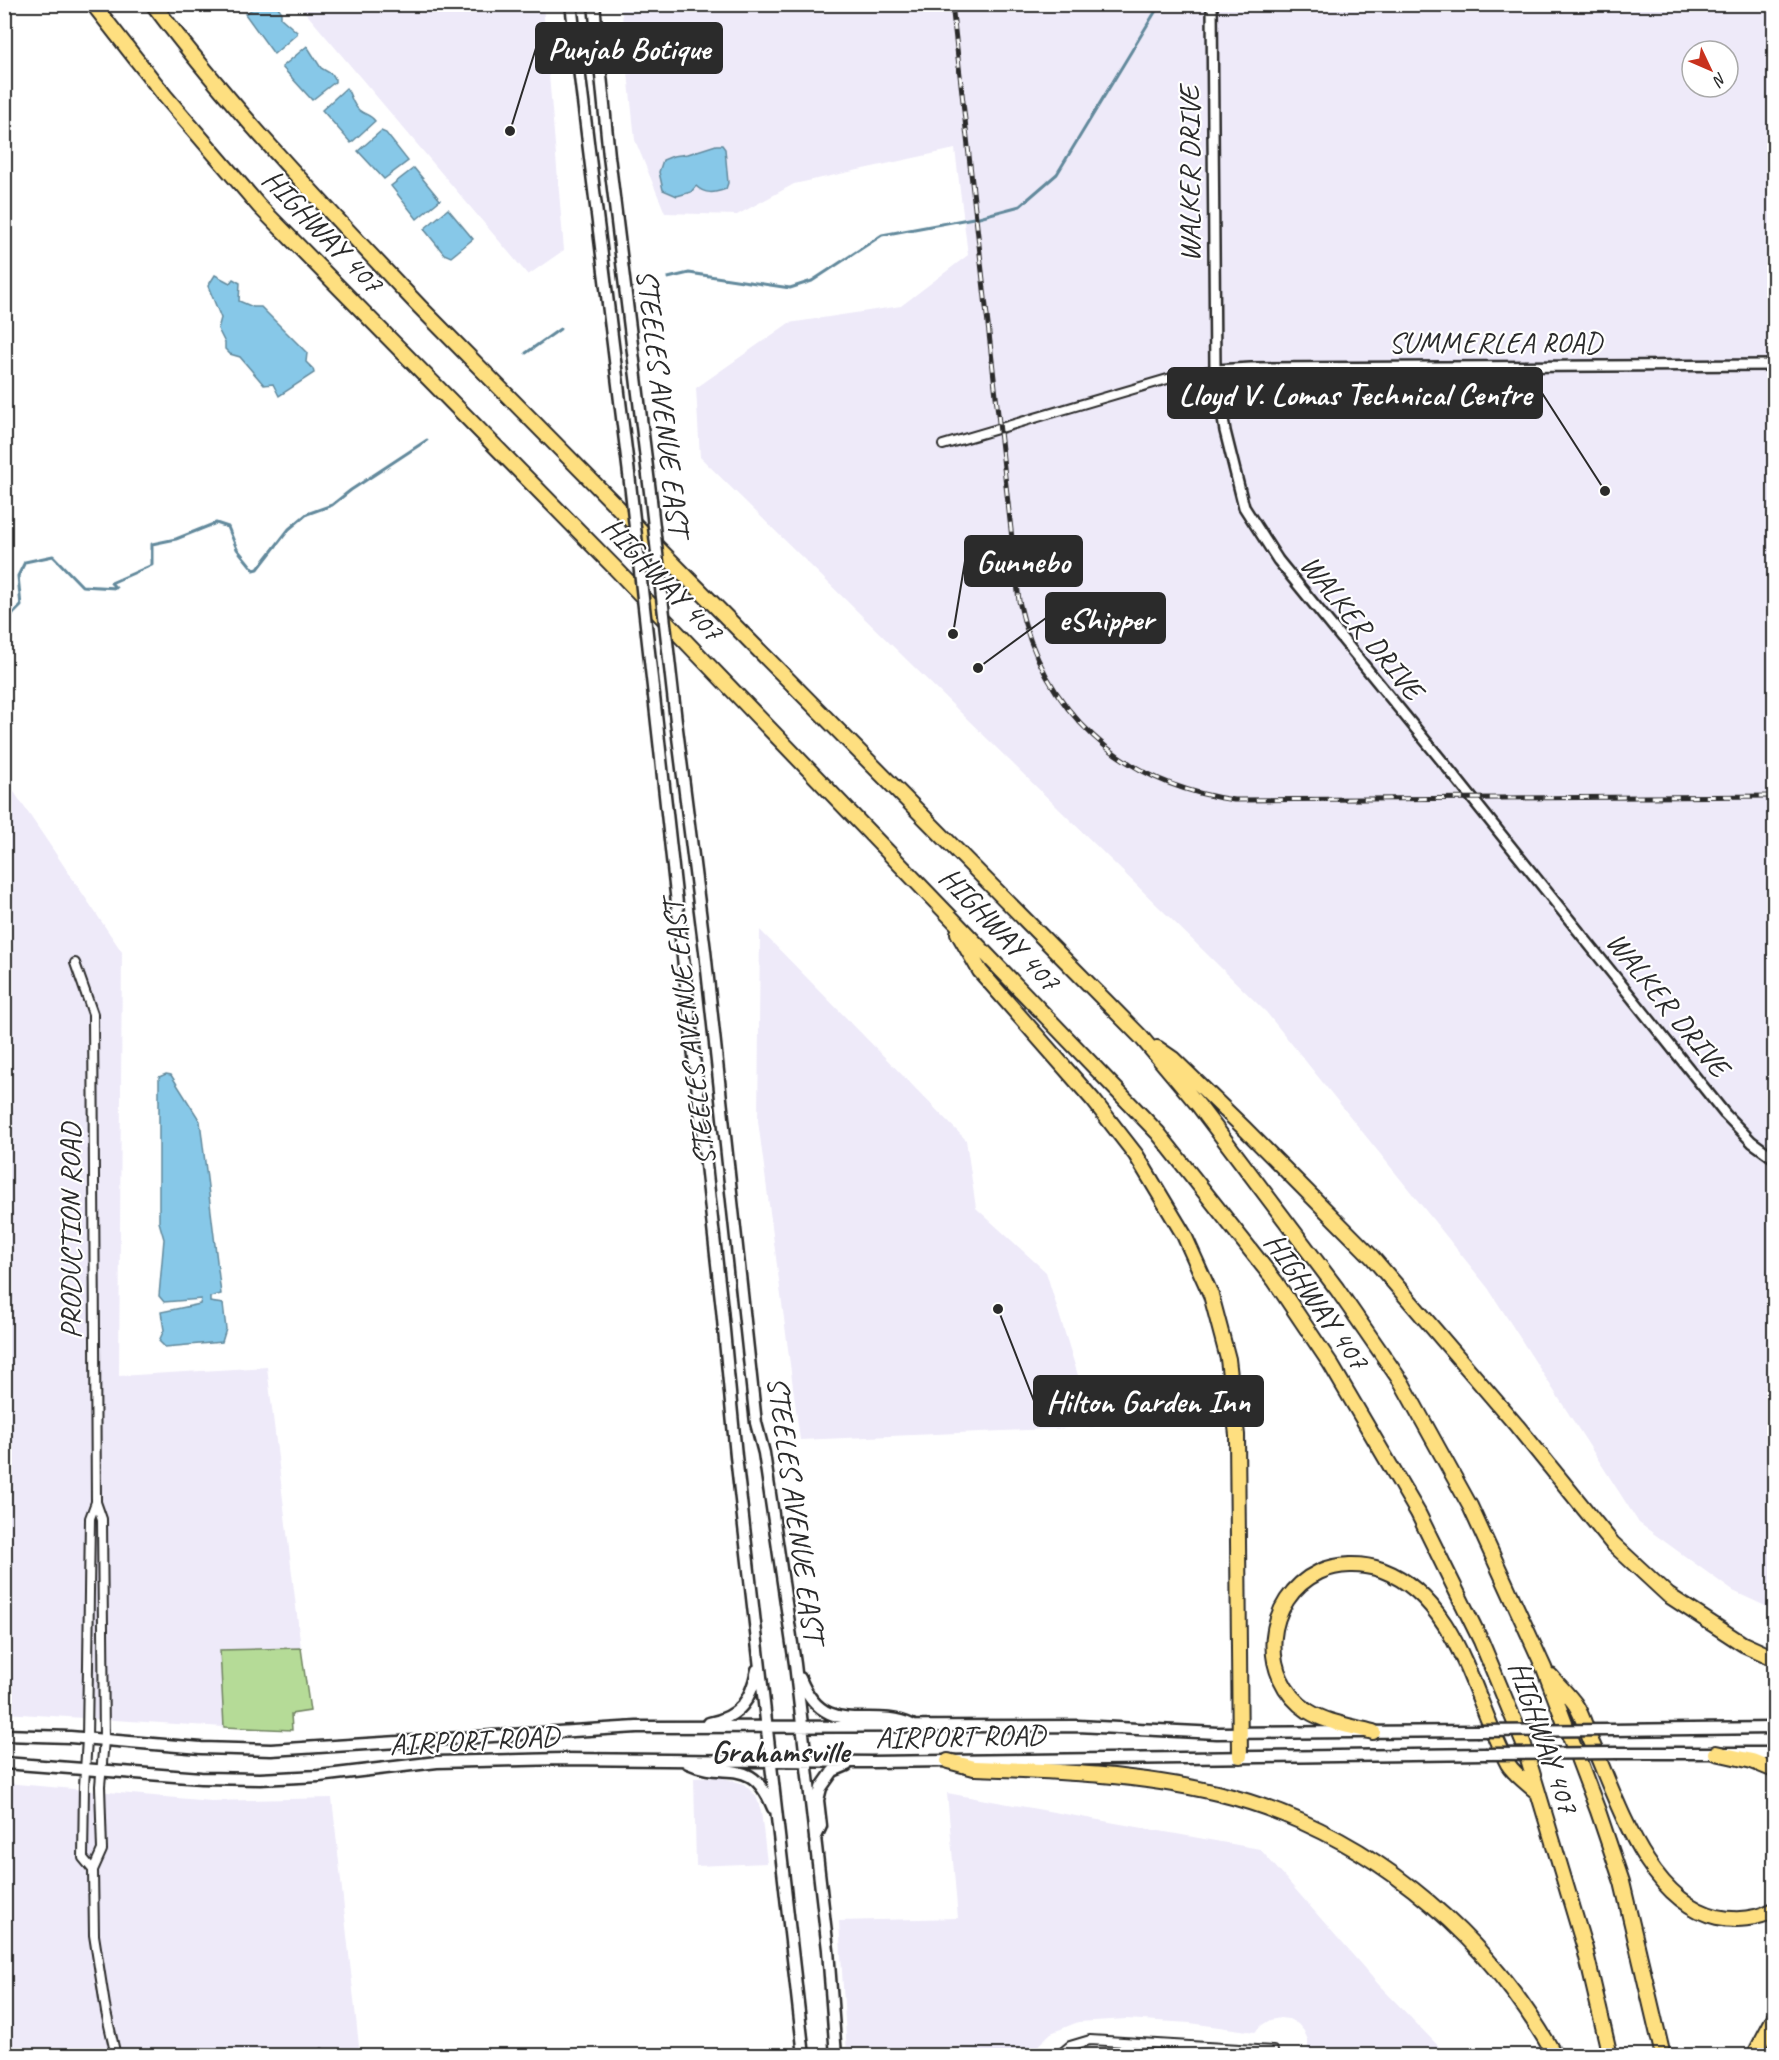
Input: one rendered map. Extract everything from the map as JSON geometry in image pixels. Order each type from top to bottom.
[{"type":"highway","name":"HIGHWAY 407","points":[[93,4],[165,96],[259,206],[616,569],[1158,1133],[1275,1281],[1330,1363],[1418,1513],[1476,1630],[1523,1742],[1585,1949],[1610,2055]]},
{"type":"highway","name":"HIGHWAY 407","points":[[153,4],[180,40],[315,195],[420,307],[1141,1037],[1198,1106],[1310,1253],[1402,1383],[1470,1506],[1544,1668],[1622,1882],[1663,2055]]},
{"type":"highway","points":[[948,916],[980,971],[1094,1101],[1136,1155],[1184,1235],[1211,1295],[1227,1359],[1237,1435],[1240,1756]]},
{"type":"highway","points":[[1141,1037],[1181,1067],[1372,1257],[1517,1426],[1612,1543],[1668,1595],[1743,1644],[1774,1658]]},
{"type":"highway","points":[[1373,1732],[1309,1712],[1293,1698],[1275,1660],[1273,1647],[1275,1628],[1286,1600],[1305,1581],[1335,1567],[1368,1566],[1382,1570],[1410,1586],[1431,1606],[1458,1648],[1509,1766],[1537,1792]]},
{"type":"highway","points":[[1544,1668],[1575,1704],[1636,1842],[1646,1860],[1665,1884],[1688,1904],[1718,1917],[1745,1919],[1774,1910]]},
{"type":"highway","points":[[1716,1753],[1752,1761],[1774,1770]]},
{"type":"highway","points":[[948,1761],[974,1768],[1164,1782],[1219,1793],[1309,1825],[1392,1873],[1458,1928],[1496,1969],[1525,2008],[1555,2055]]},
{"type":"highway","points":[[1754,2055],[1774,2018]]},
{"type":"main road","name":"STEELES AVENUE EAST","points":[[571,4],[629,474],[804,2055]]},
{"type":"main road","name":"STEELES AVENUE EAST","points":[[594,4],[610,167],[710,998],[756,1423],[764,1453],[795,1664],[828,1950],[836,2055]]},
{"type":"main road","points":[[690,1727],[722,1720],[735,1713],[753,1689],[759,1658]]},
{"type":"main road","points":[[795,1664],[805,1690],[826,1712],[848,1718],[898,1719],[914,1726]]},
{"type":"main road","name":"AIRPORT ROAD","points":[[4,1735],[201,1748],[271,1750],[599,1728],[1078,1726],[1240,1732],[1774,1728]]},
{"type":"main road","name":"AIRPORT ROAD","points":[[4,1762],[201,1778],[260,1779],[319,1776],[437,1762],[562,1759],[685,1762],[871,1762],[1240,1756],[1774,1752]]},
{"type":"main road","points":[[685,1762],[702,1770],[742,1772],[765,1791],[777,1818]]},
{"type":"main road","points":[[815,1841],[821,1827],[818,1800],[824,1782],[839,1767],[871,1762]]},
{"type":"street","name":"WALKER DRIVE","points":[[1212,4],[1215,370],[1225,431],[1244,507],[1278,561],[1451,772],[1731,1121],[1752,1142],[1774,1158]]},
{"type":"street","name":"SUMMERLEA ROAD","points":[[1215,370],[1774,365]]},
{"type":"street","points":[[943,445],[1171,378],[1215,370]]},
{"type":"street","name":"PRODUCTION ROAD","points":[[75,963],[93,1014],[96,1502],[102,1519],[104,1740],[101,1770],[102,1850],[93,1870],[83,1858],[90,1518],[96,1502]]},
{"type":"street","points":[[93,1870],[94,1935],[106,2012],[116,2055]]},
{"type":"street","points":[[1058,2055],[1070,2046],[1090,2040],[1273,2051]]},
{"type":"shaded area","points":[[299,5],[543,5],[564,250],[528,275]]},
{"type":"shaded area","points":[[621,5],[1774,5],[1774,1610],[1733,1591],[1639,1523],[1488,1288],[1266,1012],[700,457],[696,388],[789,323],[901,306],[968,255],[955,149],[794,184],[737,215],[665,213],[635,140]]},
{"type":"shaded area","points":[[4,777],[122,952],[119,1376],[267,1367],[301,1648],[220,1650],[224,1727],[5,1713]]},
{"type":"shaded area","points":[[760,930],[966,1140],[976,1208],[1046,1272],[1094,1427],[800,1440],[758,1121]]},
{"type":"shaded area","points":[[720,1777],[744,1784],[756,1796],[761,1811],[767,1863],[696,1866],[694,1778]]},
{"type":"shaded area","points":[[5,1783],[211,1801],[332,1798],[360,2055],[5,2056]]},
{"type":"shaded area","points":[[947,1793],[1260,1849],[1379,1985],[1447,2055],[1308,2055],[1308,2040],[1304,2031],[1289,2019],[1280,2018],[1270,2020],[1255,2032],[1190,2023],[1126,2019],[1078,2022],[1051,2033],[1028,2055],[847,2055],[839,1921],[958,1918]]},
{"type":"green space","points":[[301,1648],[310,1711],[291,1714],[292,1730],[224,1727],[220,1650]]},
{"type":"water","points":[[258,5],[276,5],[281,11],[281,18],[297,32],[274,54],[245,14]]},
{"type":"water","points":[[307,46],[321,68],[333,75],[335,79],[335,82],[312,100],[282,67]]},
{"type":"water","points":[[346,88],[356,107],[375,121],[351,143],[322,110]]},
{"type":"water","points":[[381,131],[386,133],[408,161],[384,179],[358,151]]},
{"type":"water","points":[[722,145],[725,149],[728,183],[726,189],[710,192],[703,191],[696,186],[691,192],[677,196],[663,190],[659,172],[663,160]]},
{"type":"water","points":[[414,168],[440,200],[417,219],[391,186]]},
{"type":"water","points":[[448,209],[473,239],[451,257],[444,254],[424,229]]},
{"type":"water","points":[[215,275],[230,283],[233,279],[240,283],[239,301],[253,307],[261,307],[307,353],[306,362],[314,373],[279,396],[273,384],[264,385],[240,357],[230,354],[225,349],[225,343],[218,329],[221,318],[208,286]]},
{"type":"water","points":[[166,1074],[171,1075],[200,1121],[221,1294],[210,1297],[210,1302],[223,1304],[226,1329],[222,1342],[165,1347],[159,1341],[164,1330],[161,1312],[200,1304],[201,1299],[164,1302],[159,1296],[164,1239],[159,1222],[159,1077]]},
{"type":"waterway","points":[[668,278],[689,273],[790,288],[812,281],[882,235],[979,217],[1020,206],[1057,174],[1160,4]]},
{"type":"waterway","points":[[526,353],[560,329]]},
{"type":"waterway","points":[[4,615],[13,614],[21,606],[18,576],[25,562],[53,556],[82,586],[116,588],[111,583],[152,565],[152,544],[176,539],[216,523],[228,527],[237,549],[254,570],[258,569],[289,529],[307,514],[332,505],[427,440]]},
{"type":"railway","points":[[952,4],[1019,601],[1031,641],[1047,677],[1068,709],[1094,736],[1123,759],[1157,778],[1194,791],[1234,800],[1774,796]]},
{"type":"railway","points":[[322,2050],[323,2056]]},
{"type":"place","name":"Punjab Botique","points":[[510,131]]},
{"type":"place","name":"Lloyd V. Lomas Technical Centre","points":[[1605,491]]},
{"type":"place","name":"Gunnebo","points":[[953,634]]},
{"type":"place","name":"eShipper","points":[[978,668]]},
{"type":"place","name":"Hilton Garden Inn","points":[[998,1309]]},
{"type":"district","name":"Grahamsville","points":[[780,1751]]}]
